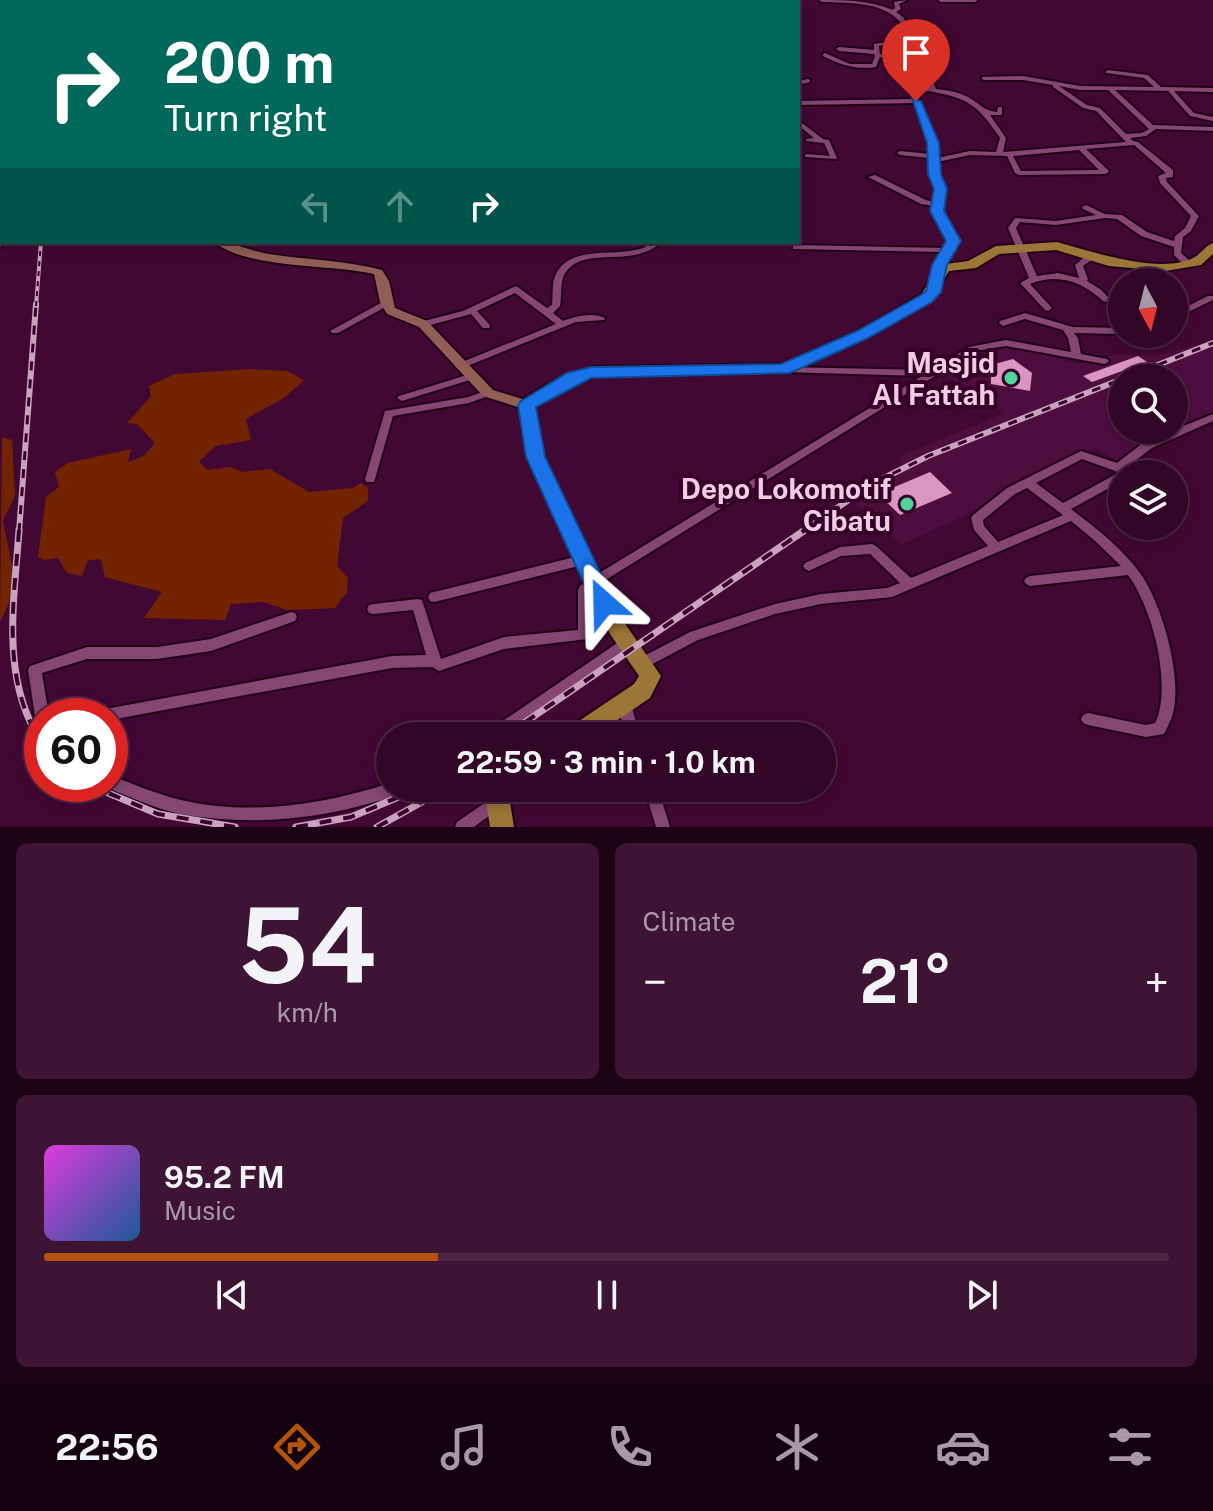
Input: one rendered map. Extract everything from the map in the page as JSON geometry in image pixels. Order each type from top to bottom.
[{"type":"main road","points":[[224,244],[247,254],[305,259],[378,272],[384,283],[386,303],[395,314],[423,324],[488,393],[527,405],[573,377],[591,372],[784,369],[863,334],[926,298],[933,292],[940,271],[971,265],[996,250],[1066,246],[1090,257],[1146,267],[1188,264],[1201,260],[1213,247]]},
{"type":"main road","points":[[527,405],[535,457],[626,643],[650,672],[649,682],[596,722]]},
{"type":"main road","points":[[501,802],[502,827]]},
{"type":"street","points":[[822,0],[876,4],[894,11],[907,27],[893,42],[876,45],[874,66],[841,65],[825,55]]},
{"type":"street","points":[[894,11],[898,9],[896,3],[904,0]]},
{"type":"street","points":[[941,0],[975,0]]},
{"type":"street","points":[[839,49],[877,53],[928,72]]},
{"type":"street","points":[[926,51],[928,72],[934,86],[914,93],[933,143],[932,158],[940,189],[937,211],[953,241],[939,265],[940,271]]},
{"type":"street","points":[[914,83],[913,74],[928,72]]},
{"type":"street","points":[[1108,72],[1146,76],[1158,88]]},
{"type":"street","points":[[984,78],[1023,78],[1055,85],[1110,89],[1213,90]]},
{"type":"street","points":[[800,83],[808,81]]},
{"type":"street","points":[[1055,85],[1063,95],[1098,109],[1128,139],[1166,167],[1171,174],[1162,176],[1164,183],[1195,216],[1188,229],[1180,234],[1177,245],[1177,253],[1188,264]]},
{"type":"street","points":[[926,89],[961,93],[984,113],[1003,138],[999,153]]},
{"type":"street","points":[[1110,89],[1151,127],[1213,129]]},
{"type":"street","points":[[1169,89],[1192,115],[1213,119]]},
{"type":"street","points":[[800,103],[916,101]]},
{"type":"street","points":[[984,113],[1000,114],[1000,108]]},
{"type":"street","points":[[800,124],[820,140]]},
{"type":"street","points":[[900,153],[932,158],[963,153],[1009,154],[1081,148],[1144,135],[1151,127]]},
{"type":"street","points":[[807,156],[834,158],[827,141],[808,140]]},
{"type":"street","points":[[1009,154],[1019,173],[1105,172],[1081,148]]},
{"type":"street","points":[[872,177],[924,202],[939,205]]},
{"type":"street","points":[[1086,207],[1106,216]]},
{"type":"street","points":[[1034,279],[1012,228],[1020,219],[1056,223],[1119,217],[1140,232],[1177,245]]},
{"type":"street","points":[[548,312],[556,306],[559,278],[570,264],[587,255],[639,252],[654,244]]},
{"type":"street","points":[[796,247],[948,250]]},
{"type":"street","points":[[1090,257],[1079,265],[1084,279],[1106,299]]},
{"type":"street","points":[[1048,308],[1024,285],[1034,279],[1084,279]]},
{"type":"street","points":[[423,324],[472,310],[516,289],[562,324]]},
{"type":"street","points":[[1188,309],[1211,298]]},
{"type":"street","points":[[335,331],[386,303]]},
{"type":"street","points":[[472,310],[486,326]]},
{"type":"street","points":[[1001,343],[996,333],[1002,324],[1025,316],[1066,328],[1108,332]]},
{"type":"street","points":[[460,366],[582,317],[601,318]]},
{"type":"street","points":[[1066,328],[1073,338],[1076,354]]},
{"type":"street","points":[[128,711],[392,662],[434,661],[442,665],[504,643],[584,635],[584,590],[595,581],[938,373],[972,349],[1001,343],[1104,361]]},
{"type":"street","points":[[784,369],[938,373]]},
{"type":"street","points":[[402,398],[470,377]]},
{"type":"street","points":[[370,479],[389,413],[469,400],[488,393]]},
{"type":"street","points":[[1134,460],[1148,445],[1213,417]]},
{"type":"street","points":[[995,547],[978,527],[977,518],[984,510],[1027,482],[1081,455],[1090,455],[1108,466]]},
{"type":"street","points":[[1027,482],[1067,512],[1130,570],[1143,588],[1170,675],[1169,707],[1163,725],[1154,731],[1088,719]]},
{"type":"street","points":[[641,664],[694,636],[775,609],[821,599],[881,596],[1067,512],[1108,482]]},
{"type":"street","points":[[809,566],[840,552],[872,549],[910,584]]},
{"type":"street","points":[[434,597],[583,560]]},
{"type":"street","points":[[1030,581],[1130,570]]},
{"type":"street","points":[[373,609],[418,604],[434,661]]},
{"type":"street","points":[[39,698],[35,670],[87,653],[157,653],[211,645],[291,617]]},
{"type":"street","points":[[513,722],[626,643]]},
{"type":"street","points":[[624,704],[629,722]]},
{"type":"street","points":[[128,789],[183,812],[243,818],[290,818],[335,810],[376,795]]},
{"type":"street","points":[[462,827],[492,802]]},
{"type":"street","points":[[655,802],[663,827]]},
{"type":"shaded area","points":[[1213,340],[1213,413],[1188,423],[1188,364],[1108,364],[1108,444],[1147,444],[1119,460],[1095,448],[1022,477],[971,512],[901,545],[847,496],[900,465],[902,455],[1003,414],[943,374],[994,347],[1038,353],[1077,364],[1118,354],[1155,356]]},
{"type":"shaded area","points":[[251,369],[287,371],[304,380],[284,398],[246,419],[251,440],[215,446],[199,462],[208,470],[230,467],[242,472],[270,469],[309,492],[353,488],[361,483],[368,488],[368,501],[343,518],[337,566],[348,578],[347,592],[335,608],[287,610],[263,602],[231,604],[225,620],[144,618],[162,592],[105,577],[101,559],[88,560],[82,576],[67,573],[58,558],[44,560],[38,557],[46,497],[59,487],[55,472],[68,463],[131,449],[128,462],[144,456],[155,443],[137,424],[127,423],[151,396],[149,386],[175,374]]},
{"type":"shaded area","points":[[2,437],[12,440],[15,496],[3,520],[13,583],[0,621]]},
{"type":"building","points":[[1138,356],[1147,362],[1142,364],[1116,364]]},
{"type":"building","name":"Masjid Al Fattah","points":[[1013,359],[1032,373],[1030,391],[991,384],[991,365]]},
{"type":"building","points":[[1108,367],[1108,376],[1092,382],[1083,376]]},
{"type":"building","name":"Depo Lokomotif Cibatu","points":[[930,472],[952,493],[900,515],[878,494]]},
{"type":"railway","points":[[36,306],[41,244]]},
{"type":"railway","points":[[19,532],[36,304]]},
{"type":"railway","points":[[1160,364],[1213,343]]},
{"type":"railway","points":[[802,532],[872,484],[928,456],[1108,385]]},
{"type":"railway","points":[[19,530],[13,640],[15,667],[24,705]]},
{"type":"railway","points":[[525,722],[805,530]]},
{"type":"railway","points":[[128,801],[158,814],[235,827]]},
{"type":"railway","points":[[296,827],[351,817],[387,802]]},
{"type":"railway","points":[[377,827],[422,802]]},
{"type":"place","name":"Masjid Al Fattah","points":[[1011,378]]},
{"type":"place","name":"Depo Lokomotif Cibatu","points":[[907,504]]},
{"type":"route","points":[[604,603],[535,457],[527,405],[573,377],[591,372],[784,369],[863,334],[926,298],[933,292],[939,265],[953,241],[937,211],[940,189],[934,174],[933,143],[916,101]]}]
